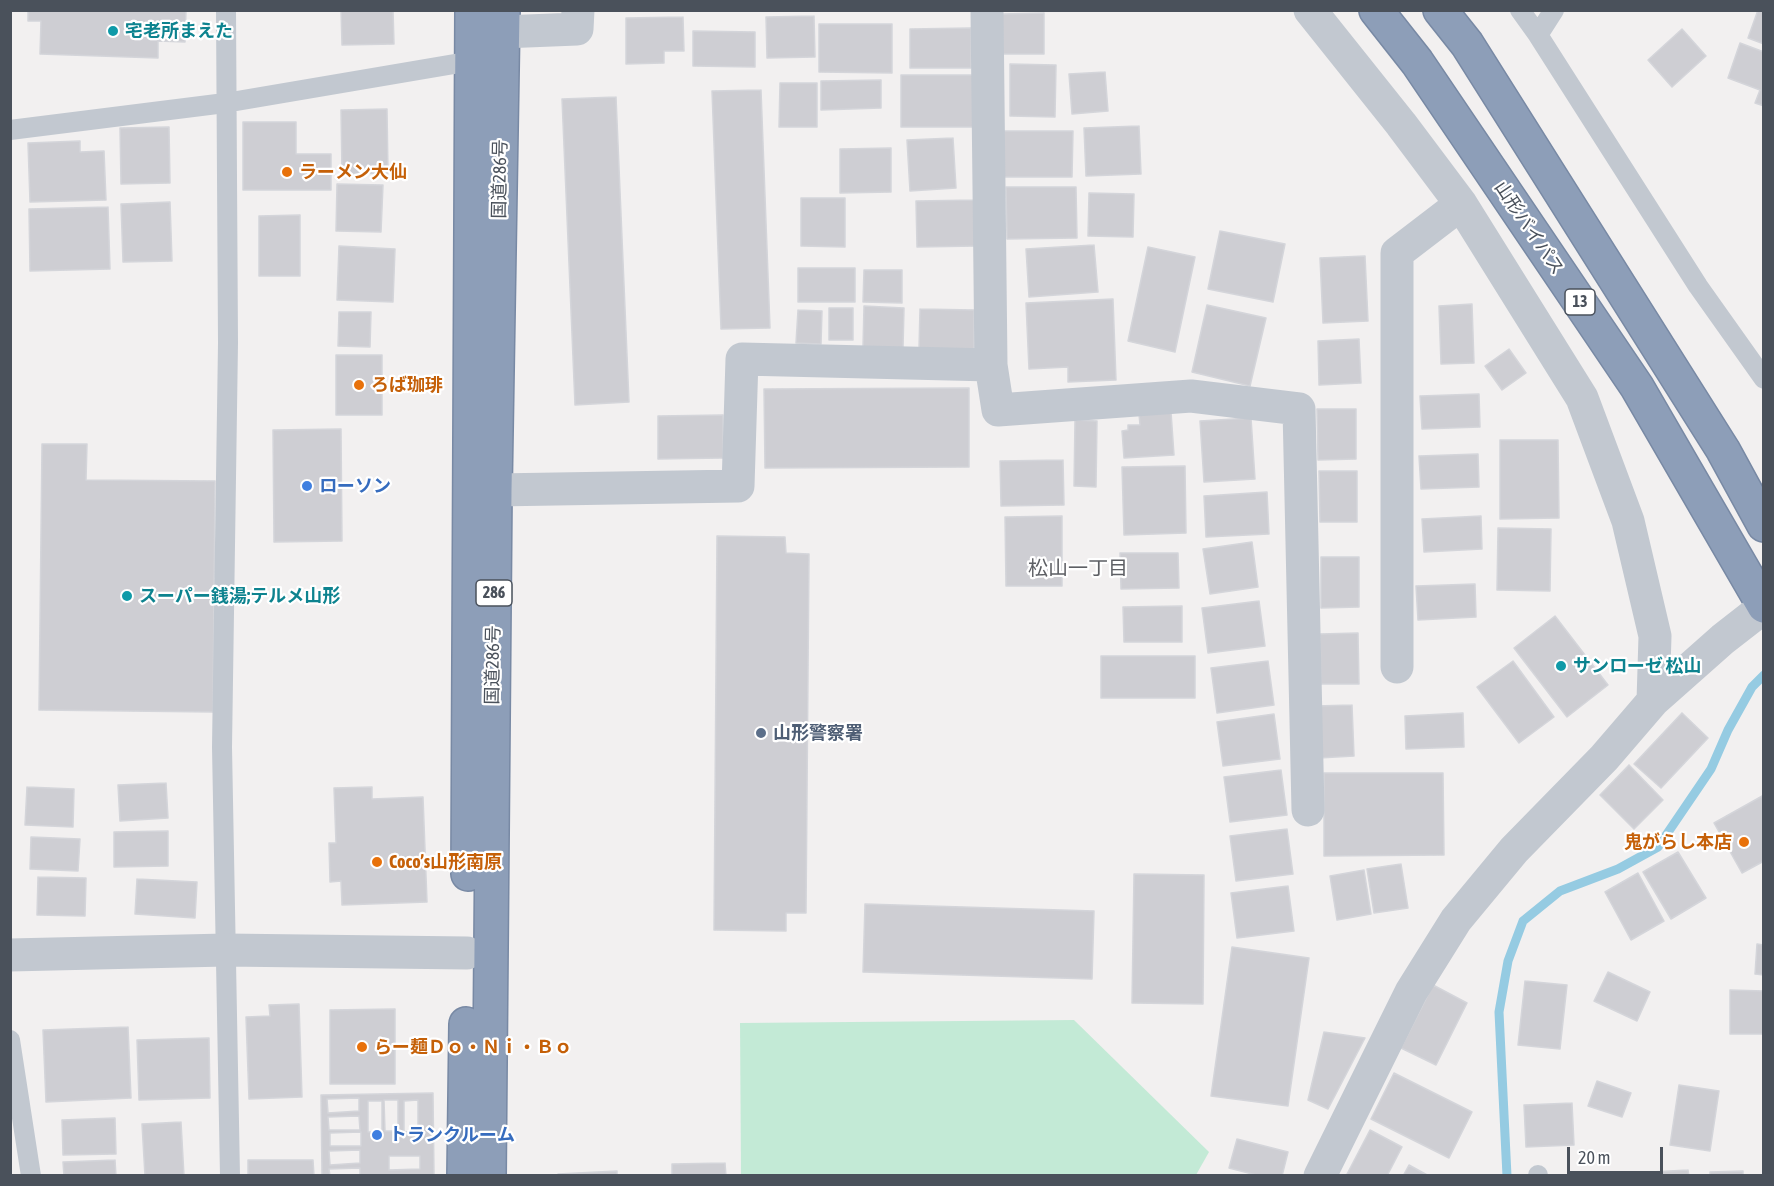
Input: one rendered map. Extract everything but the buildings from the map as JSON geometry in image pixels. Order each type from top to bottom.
[{"type":"highway","name":"国道286号","points":[[464,1176],[472,10]]},
{"type":"highway","points":[[1368,10],[1417,62]]},
{"type":"highway","name":"山形バイパス","points":[[1376,10],[1417,62],[1637,387],[1764,607]]},
{"type":"highway","name":"13","points":[[1442,10],[1467,44],[1723,450],[1764,525]]},
{"type":"highway","name":"国道286号","points":[[489,1176],[495,490],[503,21]]},
{"type":"street","points":[[503,21],[577,29],[578,10]]},
{"type":"street","points":[[987,10],[992,365],[998,410],[1191,396],[1299,409],[1308,810]]},
{"type":"street","points":[[1310,10],[1461,204],[1582,398],[1628,521],[1655,636],[1653,701]]},
{"type":"street","points":[[1397,667],[1397,253],[1461,204]]},
{"type":"street","points":[[495,490],[738,486],[742,359],[992,365]]},
{"type":"street","points":[[1320,1176],[1411,992],[1456,920],[1514,850],[1604,758],[1653,701],[1723,639],[1764,607]]},
{"type":"street","points":[[10,955],[226,950],[467,952]]},
{"type":"lane","points":[[226,10],[228,343],[222,747],[231,1176]]},
{"type":"lane","points":[[982,10],[987,10]]},
{"type":"lane","points":[[1520,10],[1538,34],[1698,286],[1764,379]]},
{"type":"lane","points":[[1538,34],[1554,10]]},
{"type":"lane","points":[[10,130],[225,102],[472,61]]},
{"type":"lane","points":[[10,1040],[31,1176]]},
{"type":"green space","points":[[1074,1020],[1209,1152],[1196,1175],[741,1175],[740,1023]]},
{"type":"waterway","points":[[1507,1176],[1499,1012],[1508,961],[1523,921],[1560,891],[1618,869],[1658,847],[1711,769],[1728,730],[1752,687],[1764,675]]},
{"type":"place","name":"宅老所まえた","points":[[113,31]]},
{"type":"place","name":"ラーメン大仙","points":[[287,172]]},
{"type":"place","name":"ろば珈琲","points":[[359,385]]},
{"type":"place","name":"ローソン","points":[[307,486]]},
{"type":"place","name":"スーパー銭湯;テルメ山形","points":[[127,596]]},
{"type":"place","name":"サンローゼ 松山","points":[[1561,666]]},
{"type":"place","name":"山形警察署","points":[[761,733]]},
{"type":"place","name":"鬼がらし本店","points":[[1744,842]]},
{"type":"place","name":"Coco’s山形南原","points":[[377,862]]},
{"type":"place","name":"らー麺Ｄｏ・Ｎｉ・Ｂｏ","points":[[362,1047]]},
{"type":"place","name":"トランクルーム","points":[[377,1135]]},
{"type":"district","name":"松山一丁目","points":[[1078,569]]}]
